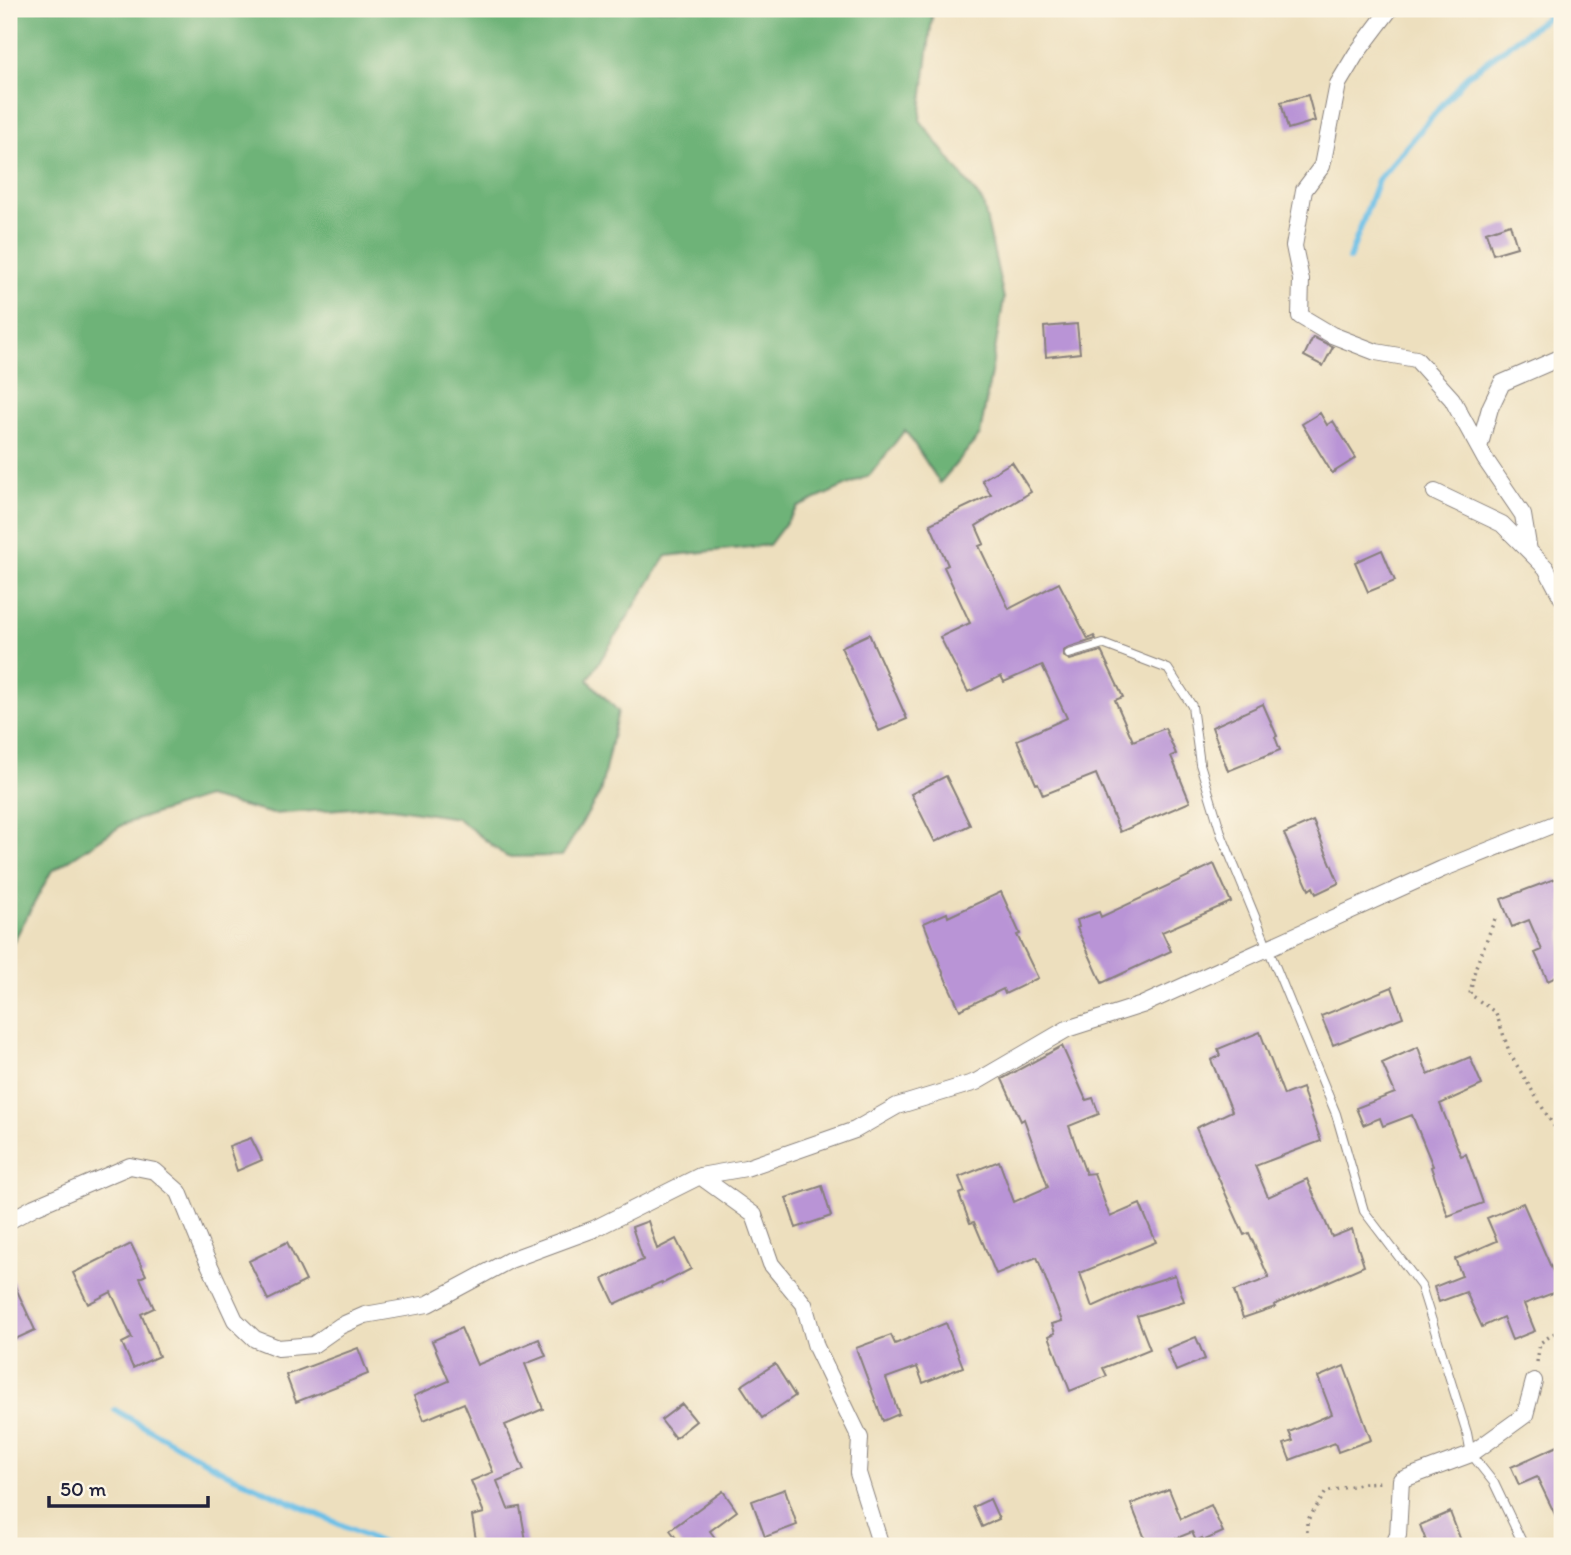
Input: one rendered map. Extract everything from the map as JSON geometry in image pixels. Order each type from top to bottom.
[{"type":"street","points":[[1390,9],[1356,54],[1338,84],[1322,166],[1304,190],[1294,246],[1301,280],[1300,316],[1343,339],[1376,352],[1416,359],[1452,399],[1479,448],[1522,515],[1529,551]]},
{"type":"street","points":[[1479,448],[1490,408],[1502,383],[1562,357]]},
{"type":"street","points":[[1435,492],[1502,524],[1546,568],[1562,598]]},
{"type":"street","points":[[9,1222],[34,1207],[130,1166],[155,1171],[180,1192],[203,1251],[235,1320],[255,1339],[278,1348],[313,1345],[340,1326],[365,1315],[428,1304],[510,1260],[594,1229],[700,1176],[746,1168],[855,1130],[897,1106],[976,1082],[1067,1029],[1142,1006],[1266,947],[1442,869],[1562,821]]},
{"type":"street","points":[[700,1176],[754,1215],[771,1264],[804,1304],[816,1347],[860,1438],[858,1473],[881,1546]]},
{"type":"street","points":[[1394,1546],[1398,1535],[1401,1480],[1471,1454],[1525,1415],[1534,1381]]},
{"type":"lane","points":[[1069,654],[1103,644],[1168,669],[1192,706],[1200,764],[1222,836],[1336,1114],[1364,1211],[1421,1286],[1471,1454],[1494,1483],[1524,1546]]},
{"type":"path","points":[[1495,919],[1475,969],[1469,994],[1496,1013],[1510,1055],[1553,1125],[1562,1134]]},
{"type":"path","points":[[1534,1381],[1540,1342],[1562,1328]]},
{"type":"path","points":[[1307,1546],[1307,1521],[1326,1492],[1364,1483],[1401,1480]]},
{"type":"green space","points":[[9,9],[933,9],[920,120],[983,203],[1004,299],[980,435],[940,483],[905,430],[870,475],[798,507],[769,545],[666,556],[588,680],[618,711],[600,793],[562,856],[507,857],[457,818],[379,806],[273,814],[206,797],[124,824],[51,872],[9,950]]},
{"type":"building","points":[[1308,95],[1315,121],[1288,129],[1281,102]]},
{"type":"building","points":[[1510,224],[1517,247],[1493,254],[1486,232]]},
{"type":"building","points":[[1077,324],[1080,353],[1046,357],[1044,327]]},
{"type":"building","points":[[1313,337],[1333,347],[1323,366],[1304,356]]},
{"type":"building","points":[[1320,413],[1327,425],[1333,421],[1356,458],[1332,473],[1302,424]]},
{"type":"building","points":[[1012,462],[1031,492],[976,526],[984,544],[979,546],[1009,609],[1059,583],[1088,639],[1094,636],[1096,639],[1067,648],[1063,656],[1070,660],[1101,651],[1123,697],[1115,700],[1133,741],[1165,728],[1176,754],[1171,756],[1190,802],[1120,832],[1096,774],[1043,795],[1038,783],[1036,784],[1017,740],[1067,718],[1042,665],[1004,682],[1001,676],[968,692],[940,637],[970,623],[944,567],[948,565],[930,524],[991,495],[982,480]]},
{"type":"building","points":[[1382,550],[1395,581],[1368,592],[1355,562]]},
{"type":"building","points":[[869,634],[907,719],[879,731],[841,647]]},
{"type":"building","points":[[1263,704],[1280,750],[1228,771],[1212,727]]},
{"type":"building","points":[[946,776],[970,825],[935,842],[911,794]]},
{"type":"building","points":[[1313,821],[1339,883],[1316,894],[1313,887],[1309,890],[1284,834]]},
{"type":"building","points":[[1214,864],[1231,902],[1162,932],[1171,951],[1102,983],[1077,928],[1077,920],[1099,912],[1101,917]]},
{"type":"building","points":[[1557,878],[1562,890],[1562,974],[1548,981],[1535,953],[1542,950],[1529,920],[1512,927],[1501,899]]},
{"type":"building","points":[[1001,892],[1020,934],[1017,935],[1038,978],[1005,994],[1003,989],[960,1010],[924,923],[947,913],[948,917]]},
{"type":"building","points":[[1392,987],[1403,1017],[1333,1045],[1321,1016]]},
{"type":"building","points":[[1260,1032],[1284,1095],[1302,1088],[1321,1141],[1255,1166],[1268,1197],[1307,1179],[1332,1237],[1352,1229],[1364,1266],[1274,1305],[1275,1307],[1243,1318],[1234,1291],[1269,1278],[1249,1233],[1244,1235],[1196,1128],[1232,1111],[1211,1060],[1220,1056],[1218,1049]]},
{"type":"building","points":[[1062,1046],[1086,1100],[1093,1098],[1099,1114],[1069,1126],[1086,1174],[1094,1173],[1110,1217],[1140,1204],[1156,1242],[1080,1273],[1092,1307],[1134,1288],[1175,1275],[1184,1301],[1137,1316],[1150,1349],[1103,1368],[1107,1376],[1070,1391],[1049,1336],[1055,1333],[1052,1324],[1062,1321],[1037,1257],[996,1274],[974,1222],[970,1223],[959,1194],[965,1192],[959,1177],[999,1161],[1014,1202],[1048,1187],[1024,1119],[1021,1121],[1002,1079]]},
{"type":"building","points":[[1418,1047],[1428,1075],[1470,1057],[1482,1085],[1440,1104],[1461,1156],[1466,1154],[1483,1203],[1448,1216],[1431,1167],[1433,1166],[1412,1115],[1383,1126],[1380,1118],[1363,1125],[1356,1108],[1395,1093],[1382,1063]]},
{"type":"building","points":[[251,1138],[262,1160],[237,1171],[229,1146]]},
{"type":"building","points":[[822,1186],[831,1216],[796,1228],[786,1198]]},
{"type":"building","points":[[1523,1203],[1561,1290],[1524,1304],[1535,1331],[1512,1340],[1503,1317],[1482,1327],[1466,1292],[1439,1302],[1434,1287],[1462,1276],[1455,1259],[1497,1241],[1487,1218]]},
{"type":"building","points":[[648,1221],[657,1249],[676,1239],[691,1269],[615,1304],[603,1279],[643,1260],[632,1227]]},
{"type":"building","points":[[287,1242],[306,1281],[268,1300],[249,1261]]},
{"type":"building","points":[[131,1244],[146,1275],[140,1278],[154,1308],[141,1314],[159,1356],[133,1368],[122,1343],[132,1338],[111,1292],[88,1304],[73,1273]]},
{"type":"building","points":[[9,1273],[35,1330],[9,1342]]},
{"type":"building","points":[[946,1323],[963,1367],[923,1383],[917,1367],[886,1378],[899,1414],[883,1421],[856,1348],[891,1335],[895,1344]]},
{"type":"building","points":[[461,1328],[477,1365],[539,1339],[546,1356],[525,1364],[543,1409],[505,1425],[524,1470],[497,1481],[508,1509],[520,1507],[527,1546],[477,1546],[472,1516],[484,1513],[471,1481],[493,1472],[464,1403],[424,1420],[414,1396],[449,1381],[432,1341]]},
{"type":"building","points":[[1196,1337],[1205,1359],[1176,1371],[1167,1349]]},
{"type":"building","points":[[358,1348],[368,1374],[296,1402],[286,1375]]},
{"type":"building","points":[[775,1364],[795,1396],[762,1418],[741,1386]]},
{"type":"building","points":[[1344,1366],[1371,1440],[1338,1452],[1335,1443],[1290,1460],[1284,1444],[1293,1441],[1289,1432],[1332,1414],[1318,1377]]},
{"type":"building","points":[[682,1404],[696,1421],[675,1438],[661,1420]]},
{"type":"building","points":[[1562,1444],[1562,1529],[1537,1477],[1519,1485],[1511,1467]]},
{"type":"building","points":[[785,1489],[797,1525],[765,1537],[752,1501]]},
{"type":"building","points":[[1169,1489],[1181,1519],[1211,1505],[1223,1532],[1203,1541],[1202,1538],[1196,1541],[1192,1532],[1157,1546],[1148,1546],[1131,1504]]},
{"type":"building","points":[[723,1491],[737,1511],[710,1531],[721,1546],[682,1546],[670,1530]]},
{"type":"building","points":[[990,1499],[999,1519],[982,1527],[973,1507]]},
{"type":"building","points":[[1450,1512],[1463,1546],[1428,1546],[1420,1525]]},
{"type":"waterway","points":[[1349,259],[1378,180],[1467,76],[1558,9]]},
{"type":"waterway","points":[[115,1410],[228,1474],[388,1546]]}]
